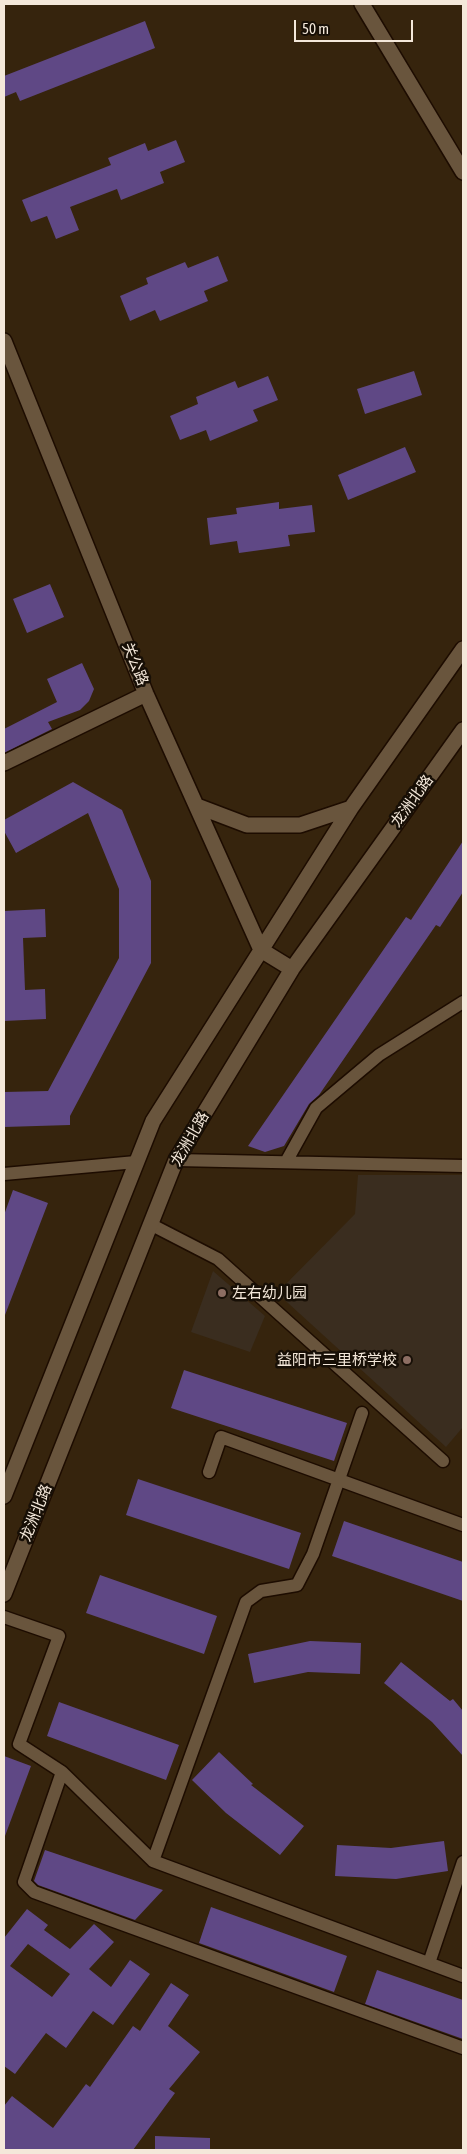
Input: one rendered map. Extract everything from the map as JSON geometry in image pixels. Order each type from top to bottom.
[{"type":"main road","points":[[362,4],[463,172]]},
{"type":"main road","name":"关公路","points":[[4,341],[9,370],[146,694],[261,950]]},
{"type":"main road","points":[[4,1496],[152,1121],[351,808],[463,649]]},
{"type":"main road","points":[[4,763],[146,694]]},
{"type":"main road","name":"龙洲北路","points":[[4,1594],[176,1160],[292,969],[463,730]]},
{"type":"main road","points":[[197,806],[247,824],[300,825],[351,808]]},
{"type":"main road","points":[[261,950],[292,969]]},
{"type":"street","points":[[286,1162],[316,1108],[378,1055],[463,1002]]},
{"type":"street","points":[[176,1160],[463,1166]]},
{"type":"street","points":[[4,1174],[136,1162]]},
{"type":"street","points":[[150,1224],[218,1259],[443,1461]]},
{"type":"street","points":[[153,1861],[246,1602],[261,1591],[297,1585],[313,1554],[362,1413]]},
{"type":"street","points":[[208,1472],[221,1436],[463,1525]]},
{"type":"street","points":[[4,1617],[60,1636],[19,1744],[62,1772],[153,1861],[463,1976]]},
{"type":"street","points":[[62,1772],[24,1882],[34,1892],[463,2048]]},
{"type":"street","points":[[429,1963],[463,1862]]},
{"type":"shaded area","name":"益阳市三里桥学校","points":[[358,1175],[463,1175],[463,1427],[446,1447],[277,1293],[355,1214]]},
{"type":"shaded area","name":"左右幼儿园","points":[[213,1271],[265,1316],[250,1352],[191,1332]]},
{"type":"building","points":[[145,21],[155,48],[20,101],[16,92],[4,97],[4,76]]},
{"type":"building","points":[[176,140],[185,162],[160,172],[164,183],[121,200],[117,189],[70,207],[79,230],[56,239],[47,216],[31,222],[22,200],[111,165],[108,158],[145,143],[148,151]]},
{"type":"building","points":[[218,256],[228,281],[204,291],[208,301],[160,321],[155,310],[130,321],[120,296],[148,284],[146,278],[185,262],[188,268]]},
{"type":"building","points":[[414,371],[422,395],[365,414],[357,389]]},
{"type":"building","points":[[268,376],[278,400],[253,410],[258,421],[210,441],[206,430],[180,440],[170,416],[198,404],[196,397],[235,381],[238,388]]},
{"type":"building","points":[[405,447],[416,472],[348,500],[338,475]]},
{"type":"building","points":[[279,502],[279,509],[312,505],[315,532],[288,535],[290,546],[239,553],[237,541],[210,545],[207,518],[237,514],[236,508]]},
{"type":"building","points":[[50,584],[64,617],[27,633],[13,599]]},
{"type":"building","points":[[82,663],[94,689],[89,701],[80,710],[48,722],[52,729],[4,753],[4,729],[57,702],[47,679]]},
{"type":"building","points":[[73,782],[122,810],[151,881],[151,963],[70,1116],[70,1125],[4,1127],[4,1092],[48,1091],[119,958],[119,889],[88,813],[16,853],[4,831],[4,820]]},
{"type":"building","points":[[463,841],[463,892],[440,927],[436,925],[319,1095],[309,1104],[284,1146],[265,1152],[248,1146],[406,917],[411,920]]},
{"type":"building","points":[[45,909],[46,937],[23,938],[25,990],[45,989],[46,1019],[4,1021],[4,911]]},
{"type":"building","points":[[13,1190],[48,1203],[5,1315],[4,1215]]},
{"type":"building","points":[[184,1370],[347,1423],[334,1461],[171,1408]]},
{"type":"building","points":[[138,1479],[301,1533],[289,1569],[126,1515]]},
{"type":"building","points":[[344,1521],[463,1562],[463,1601],[332,1556]]},
{"type":"building","points":[[100,1575],[217,1616],[204,1654],[86,1613]]},
{"type":"building","points":[[310,1641],[361,1643],[360,1674],[308,1672],[254,1683],[248,1654]]},
{"type":"building","points":[[401,1662],[450,1701],[453,1699],[463,1711],[463,1756],[432,1722],[384,1683]]},
{"type":"building","points":[[59,1702],[179,1745],[166,1780],[47,1736]]},
{"type":"building","points":[[219,1752],[253,1784],[251,1785],[304,1826],[280,1855],[226,1813],[192,1780]]},
{"type":"building","points":[[4,1756],[31,1766],[5,1836],[4,1836]]},
{"type":"building","points":[[444,1841],[448,1871],[396,1879],[335,1876],[337,1845],[391,1848]]},
{"type":"building","points":[[45,1850],[163,1890],[135,1920],[38,1885],[34,1881]]},
{"type":"building","points":[[211,1907],[347,1956],[334,1992],[199,1943]]},
{"type":"building","points":[[27,1909],[48,1925],[44,1930],[70,1949],[94,1924],[114,1942],[89,1969],[111,1987],[130,1960],[150,1974],[113,2025],[93,2011],[66,2048],[46,2033],[15,2074],[4,2066],[4,1938]],"holes":[[[28,1944],[70,1974],[52,1997],[10,1966]]]},
{"type":"building","points":[[377,1970],[463,2000],[463,2039],[365,2004]]},
{"type":"building","points":[[171,1983],[189,1995],[168,2026],[200,2052],[169,2089],[175,2093],[133,2150],[4,2150],[4,2106],[12,2096],[53,2128],[86,2084],[90,2087],[133,2026],[140,2031]]},
{"type":"building","points":[[155,2136],[210,2138],[210,2150],[155,2150]]},
{"type":"place","name":"左右幼儿园","points":[[222,1293]]},
{"type":"place","name":"益阳市三里桥学校","points":[[407,1360]]}]
